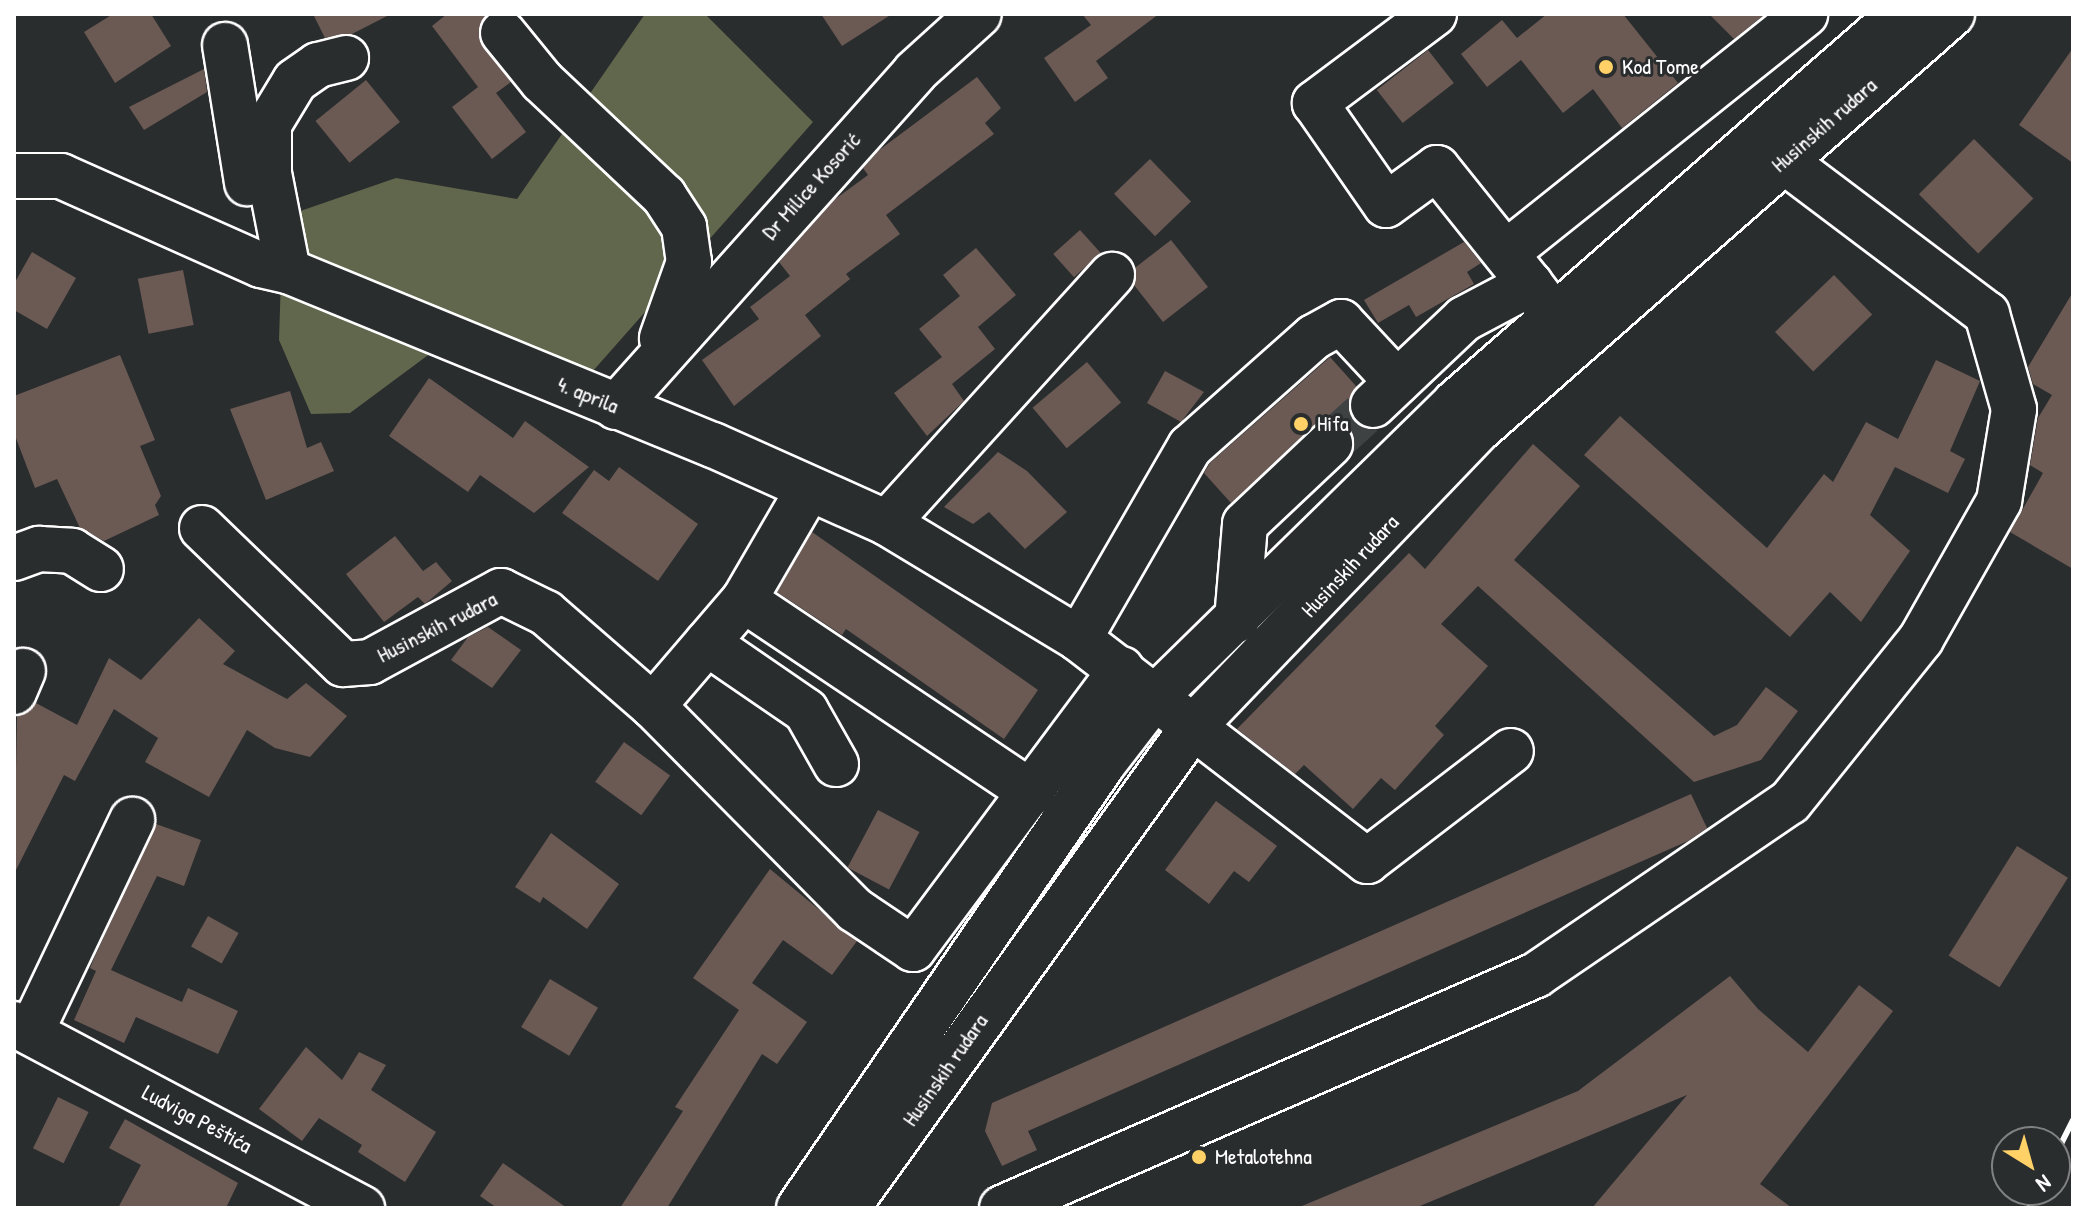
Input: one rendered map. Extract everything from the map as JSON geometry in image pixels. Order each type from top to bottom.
[{"type":"street","name":"Dr Milice Kosorić","points":[[616,407],[915,72],[979,14]]},
{"type":"street","points":[[1434,14],[1315,103],[1386,205],[1437,168],[1530,285]]},
{"type":"street","points":[[1079,639],[1190,447],[1314,337],[1341,322],[1385,393],[1464,319],[1530,285],[1805,14]]},
{"type":"street","name":"Husinskih rudara","points":[[799,1208],[1103,764],[1153,699],[1455,403],[1530,285],[1900,14]]},
{"type":"street","name":"Husinskih rudara","points":[[847,1208],[1192,728],[1480,428],[1952,14]]},
{"type":"street","name":"Dr Milice Kosorić","points":[[503,33],[542,81],[664,196],[684,227],[689,262],[651,366]]},
{"type":"street","points":[[225,45],[274,268]]},
{"type":"street","points":[[274,268],[269,124],[295,81],[318,65],[346,58]]},
{"type":"street","points":[[1002,1208],[1536,975],[1790,802],[1921,639],[1999,501],[2014,409],[1987,314],[1783,160]]},
{"type":"street","name":"4. aprila","points":[[14,176],[61,176],[887,523],[1079,639],[1122,669],[1153,699],[1367,861],[1511,751]]},
{"type":"street","points":[[887,523],[1112,275]]},
{"type":"street","points":[[1237,620],[1245,524],[1330,444]]},
{"type":"street","points":[[653,706],[744,600],[808,490]]},
{"type":"street","name":"Husinskih rudara","points":[[202,528],[343,664],[370,662],[501,591],[546,613],[653,706],[855,910],[913,949],[1122,669]]},
{"type":"street","points":[[14,558],[39,549],[72,551],[101,569]]},
{"type":"street","points":[[744,600],[1032,793]]},
{"type":"street","points":[[707,643],[806,711],[836,764]]},
{"type":"street","name":"Ludviga Peštića","points":[[132,820],[23,1027],[362,1208]]},
{"type":"green space","points":[[645,14],[705,14],[813,122],[577,389],[439,347],[350,413],[311,414],[279,340],[283,217],[396,178],[517,199]]},
{"type":"building","points":[[113,14],[151,14],[171,46],[115,83],[84,32]]},
{"type":"building","points":[[313,14],[391,14],[352,34],[325,38]]},
{"type":"building","points":[[447,14],[487,14],[479,38],[511,82],[496,93],[526,132],[492,159],[452,107],[478,87],[432,26]]},
{"type":"building","points":[[821,14],[892,14],[842,46]]},
{"type":"building","points":[[1082,14],[1159,14],[1096,61],[1108,78],[1075,102],[1044,58],[1091,25]]},
{"type":"building","points":[[1547,14],[1623,14],[1678,83],[1622,128],[1593,89],[1563,113],[1521,60],[1487,87],[1461,54],[1502,20],[1517,38]]},
{"type":"building","points":[[1709,14],[1765,14],[1734,39]]},
{"type":"building","points":[[2073,48],[2073,163],[2019,125]]},
{"type":"building","points":[[1428,50],[1454,83],[1403,123],[1377,90]]},
{"type":"building","points":[[204,69],[207,92],[144,130],[129,107]]},
{"type":"building","points":[[977,77],[1001,108],[985,123],[994,134],[886,215],[900,234],[846,274],[850,279],[805,315],[821,336],[734,406],[702,360],[759,319],[750,307],[790,276],[779,262],[834,200],[868,175],[863,168],[878,151]]},
{"type":"building","points":[[366,80],[400,122],[349,163],[315,121]]},
{"type":"building","points":[[1974,139],[2033,198],[1978,254],[1919,194]]},
{"type":"building","points":[[1150,159],[1191,201],[1155,236],[1114,194]]},
{"type":"building","points":[[1080,230],[1101,253],[1074,277],[1053,254]]},
{"type":"building","points":[[1171,240],[1208,287],[1163,322],[1134,285],[1136,267]]},
{"type":"building","points":[[1464,242],[1481,263],[1467,272],[1474,284],[1416,317],[1409,305],[1378,323],[1364,300]]},
{"type":"building","points":[[976,248],[1016,295],[978,327],[995,349],[952,384],[964,401],[927,436],[894,393],[942,357],[919,329],[960,296],[943,275]]},
{"type":"building","points":[[32,252],[76,278],[47,329],[14,310],[14,284]]},
{"type":"building","points":[[183,270],[194,325],[149,334],[138,279]]},
{"type":"building","points":[[1834,275],[1872,315],[1813,372],[1775,332]]},
{"type":"building","points":[[2073,292],[2073,569],[2010,532],[2043,473],[2030,465],[2038,418],[2052,395],[2033,384],[2028,367]]},
{"type":"building","points":[[120,355],[155,440],[140,446],[161,496],[155,505],[159,515],[104,541],[80,528],[57,479],[35,488],[14,433],[14,396]]},
{"type":"building","points":[[1330,357],[1356,386],[1349,410],[1365,429],[1354,438],[1338,420],[1314,425],[1231,503],[1204,473],[1210,463]]},
{"type":"building","points":[[1936,360],[1980,381],[1950,451],[1965,459],[1948,493],[1895,467],[1870,515],[1910,551],[1861,622],[1830,592],[1790,637],[1584,455],[1620,416],[1767,548],[1824,474],[1833,482],[1866,422],[1898,439]]},
{"type":"building","points":[[1087,362],[1121,403],[1067,448],[1033,408]]},
{"type":"building","points":[[1165,371],[1204,392],[1181,422],[1147,403]]},
{"type":"building","points":[[429,378],[513,438],[525,421],[589,467],[534,513],[480,475],[468,492],[389,436]]},
{"type":"building","points":[[290,391],[307,448],[321,442],[334,471],[266,500],[230,409]]},
{"type":"building","points":[[1533,444],[1580,486],[1514,560],[1714,736],[1737,725],[1766,687],[1798,711],[1761,760],[1694,782],[1478,586],[1441,624],[1488,666],[1435,726],[1444,735],[1395,790],[1381,778],[1353,809],[1304,765],[1295,774],[1237,729],[1409,553],[1425,569]]},
{"type":"building","points":[[998,452],[1027,471],[1067,512],[1025,549],[989,512],[973,524],[944,507]]},
{"type":"building","points":[[619,467],[698,524],[658,581],[562,513],[594,470],[609,481]]},
{"type":"building","points":[[812,532],[1038,690],[1004,739],[846,629],[842,635],[777,592]]},
{"type":"building","points":[[395,536],[423,571],[436,562],[452,581],[425,604],[418,597],[384,622],[346,574]]},
{"type":"building","points":[[199,618],[235,651],[223,664],[287,699],[306,683],[347,716],[310,757],[275,748],[247,730],[209,797],[145,762],[158,738],[114,709],[75,781],[64,775],[14,874],[17,717],[36,703],[77,725],[109,658],[141,680]]},
{"type":"building","points":[[488,627],[521,650],[492,688],[451,660],[468,637]]},
{"type":"building","points":[[624,742],[670,776],[641,815],[595,782]]},
{"type":"building","points":[[1691,794],[1707,828],[1688,841],[1028,1131],[1037,1150],[1002,1166],[985,1131],[992,1103]]},
{"type":"building","points":[[1216,801],[1277,846],[1249,882],[1234,871],[1209,904],[1165,870]]},
{"type":"building","points":[[878,810],[919,832],[889,889],[847,867]]},
{"type":"building","points":[[156,824],[201,840],[184,886],[157,876],[111,970],[182,1002],[188,988],[238,1011],[218,1054],[136,1017],[124,1043],[74,1020],[96,971],[90,968],[95,956]]},
{"type":"building","points":[[551,833],[619,884],[587,929],[543,897],[540,903],[515,887]]},
{"type":"building","points":[[2017,846],[2068,878],[2000,987],[1949,955]]},
{"type":"building","points":[[770,869],[857,941],[832,975],[783,940],[752,983],[807,1022],[777,1064],[762,1054],[667,1208],[620,1208],[683,1111],[675,1107],[739,1010],[693,978]]},
{"type":"building","points":[[208,916],[239,933],[222,964],[191,947]]},
{"type":"building","points":[[1730,976],[1758,1009],[1808,1052],[1859,985],[1893,1011],[1760,1184],[1792,1208],[1592,1208],[1687,1095],[1415,1208],[1297,1208],[1578,1091]]},
{"type":"building","points":[[550,979],[598,1008],[569,1056],[521,1027]]},
{"type":"building","points":[[306,1047],[342,1080],[359,1052],[386,1065],[371,1090],[436,1132],[405,1182],[358,1152],[362,1145],[319,1118],[302,1141],[259,1109]]},
{"type":"building","points":[[58,1097],[89,1112],[64,1163],[33,1148]]},
{"type":"building","points":[[125,1119],[238,1183],[226,1208],[118,1208],[141,1165],[109,1148]]},
{"type":"building","points":[[503,1163],[567,1208],[497,1208],[480,1196]]},
{"type":"tunnel","points":[[1330,444],[1373,405]]},
{"type":"railway","points":[[2070,1126],[2073,1120]]},
{"type":"place","name":"Kod Tome","points":[[1606,67]]},
{"type":"place","name":"Hifa","points":[[1301,424]]},
{"type":"place","name":"Metalotehna","points":[[1199,1157]]}]
